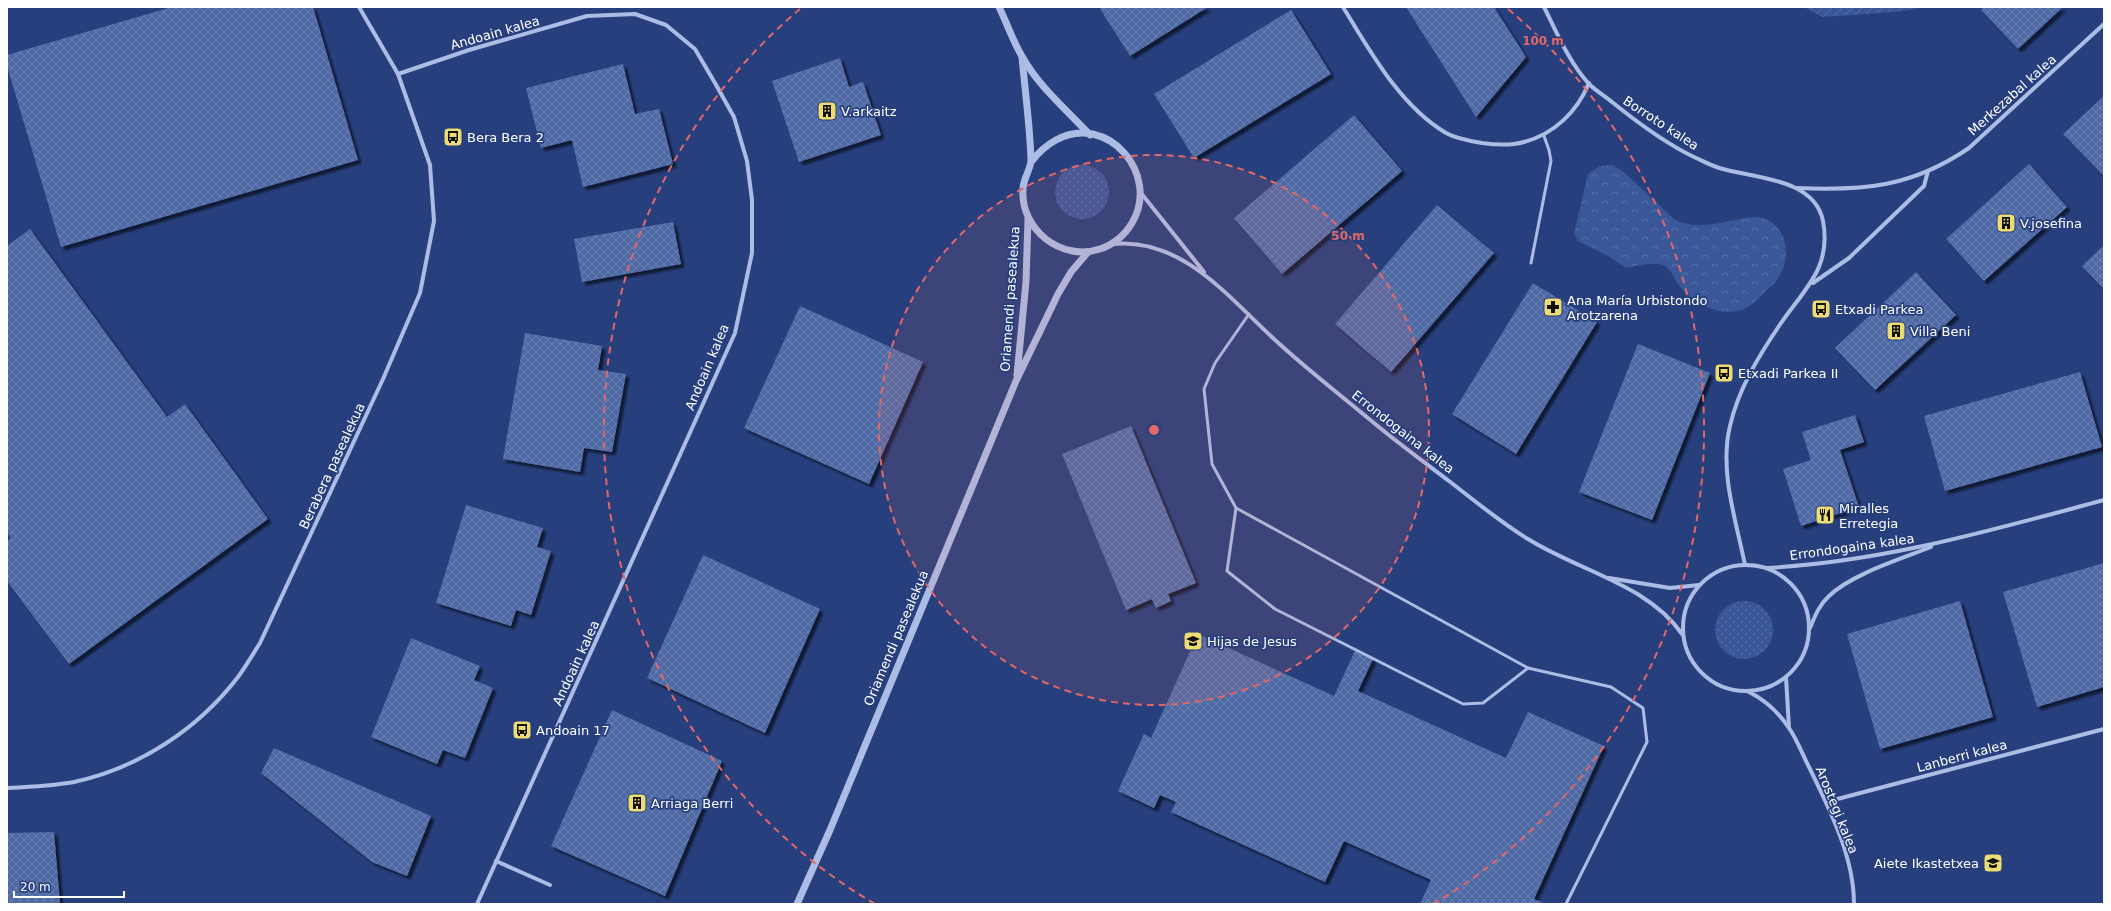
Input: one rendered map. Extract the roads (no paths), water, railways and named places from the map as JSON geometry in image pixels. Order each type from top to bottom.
[{"type":"street","name":"Berabera pasealekua","points":[[7,788],[39,787],[74,782],[113,771],[148,754],[182,733],[212,707],[238,676],[260,643],[383,379],[420,293],[434,221],[430,165],[398,74],[359,7]]},
{"type":"street","points":[[999,7],[1022,57],[1052,97],[1090,135]]},
{"type":"street","points":[[1343,7],[1382,70],[1427,118],[1447,134],[1465,140],[1492,145],[1514,145],[1544,136],[1569,116],[1582,100],[1589,83]]},
{"type":"street","name":"Borroto kalea","points":[[1544,7],[1564,49],[1589,83],[1630,116],[1695,157],[1722,169],[1786,183],[1797,188]]},
{"type":"street","name":"Andoain kalea","points":[[398,74],[469,50],[587,16],[636,14],[666,24],[695,49],[734,116],[748,169],[752,200],[752,253],[735,333],[477,904]]},
{"type":"street","name":"Merkezabal kalea","points":[[1797,188],[1837,190],[1871,187],[1897,182],[1950,161],[1969,148],[2104,24]]},
{"type":"street","points":[[1022,57],[1031,162]]},
{"type":"street","points":[[1073,134],[1090,135],[1106,139],[1121,148],[1132,161],[1139,176],[1141,192],[1140,205],[1132,222],[1121,237],[1110,244],[1088,252],[1070,251],[1053,244],[1038,233],[1028,219],[1023,204],[1022,188],[1031,162],[1042,149],[1057,139],[1073,134]]},
{"type":"street","points":[[1811,284],[1848,258],[1924,186],[1928,171]]},
{"type":"street","points":[[1745,565],[1728,483],[1725,453],[1730,426],[1738,397],[1756,362],[1780,325],[1811,284],[1820,267],[1824,250],[1823,219],[1818,209],[1808,196],[1797,188]]},
{"type":"street","name":"Errondogaina kalea","points":[[1141,192],[1210,278],[1284,348],[1374,423],[1494,517],[1531,541],[1639,594],[1661,609],[1672,620],[1682,634]]},
{"type":"street","name":"Oriamendi pasealekua","points":[[1016,381],[1026,282],[1028,219]]},
{"type":"street","name":"Errondogaina kalea","points":[[1110,244],[1134,244],[1159,250],[1179,257],[1210,278]]},
{"type":"street","name":"Oriamendi pasealekua","points":[[797,904],[833,822],[1016,381],[1058,294],[1071,272],[1088,252]]},
{"type":"street","name":"Errondogaina kalea","points":[[1809,630],[1817,611],[1829,596],[1845,584],[1881,566],[1941,544],[2104,500]]},
{"type":"street","name":"Errondogaina kalea","points":[[1765,568],[1800,566],[1941,544]]},
{"type":"street","points":[[1749,692],[1768,687],[1786,677],[1803,656],[1808,643],[1809,630],[1807,613],[1802,598],[1792,585],[1780,575],[1765,568],[1745,565],[1728,568],[1712,574],[1699,585],[1691,595],[1685,608],[1682,634],[1686,650],[1691,660],[1704,676],[1717,685],[1733,691],[1749,692],[1759,696],[1773,709],[1789,728]]},
{"type":"street","name":"Errondogaina kalea","points":[[1601,576],[1634,584],[1670,588],[1699,585]]},
{"type":"street","points":[[1786,677],[1789,728]]},
{"type":"street","name":"Arostegi kalea","points":[[1789,728],[1826,802],[1846,854],[1854,894],[1854,904]]},
{"type":"street","name":"Lanberri kalea","points":[[1826,802],[2104,729]]},
{"type":"street","points":[[496,861],[550,885]]},
{"type":"lane","points":[[1531,263],[1551,161],[1544,136]]},
{"type":"lane","points":[[1249,314],[1215,363],[1204,390],[1212,464],[1236,508],[1528,668],[1611,687],[1643,708],[1647,742],[1566,904]]},
{"type":"lane","points":[[1236,508],[1227,571],[1275,609],[1463,704],[1483,703],[1528,668]]},
{"type":"place","name":"V.arkaitz","points":[[827,111]]},
{"type":"place","name":"Bera Bera 2","points":[[453,137]]},
{"type":"place","name":"V.josefina","points":[[2006,223]]},
{"type":"place","name":"Ana María Urbistondo Arotzarena","points":[[1553,307]]},
{"type":"place","name":"Etxadi Parkea","points":[[1821,309]]},
{"type":"place","name":"Villa Beni","points":[[1896,331]]},
{"type":"place","name":"Etxadi Parkea II","points":[[1724,373]]},
{"type":"place","name":"Miralles Erretegia","points":[[1825,515]]},
{"type":"place","name":"Hijas de Jesus","points":[[1193,641]]},
{"type":"place","name":"Andoain 17","points":[[522,730]]},
{"type":"place","name":"Arriaga Berri","points":[[637,803]]},
{"type":"place","name":"Aiete Ikastetxea","points":[[1993,863]]}]
